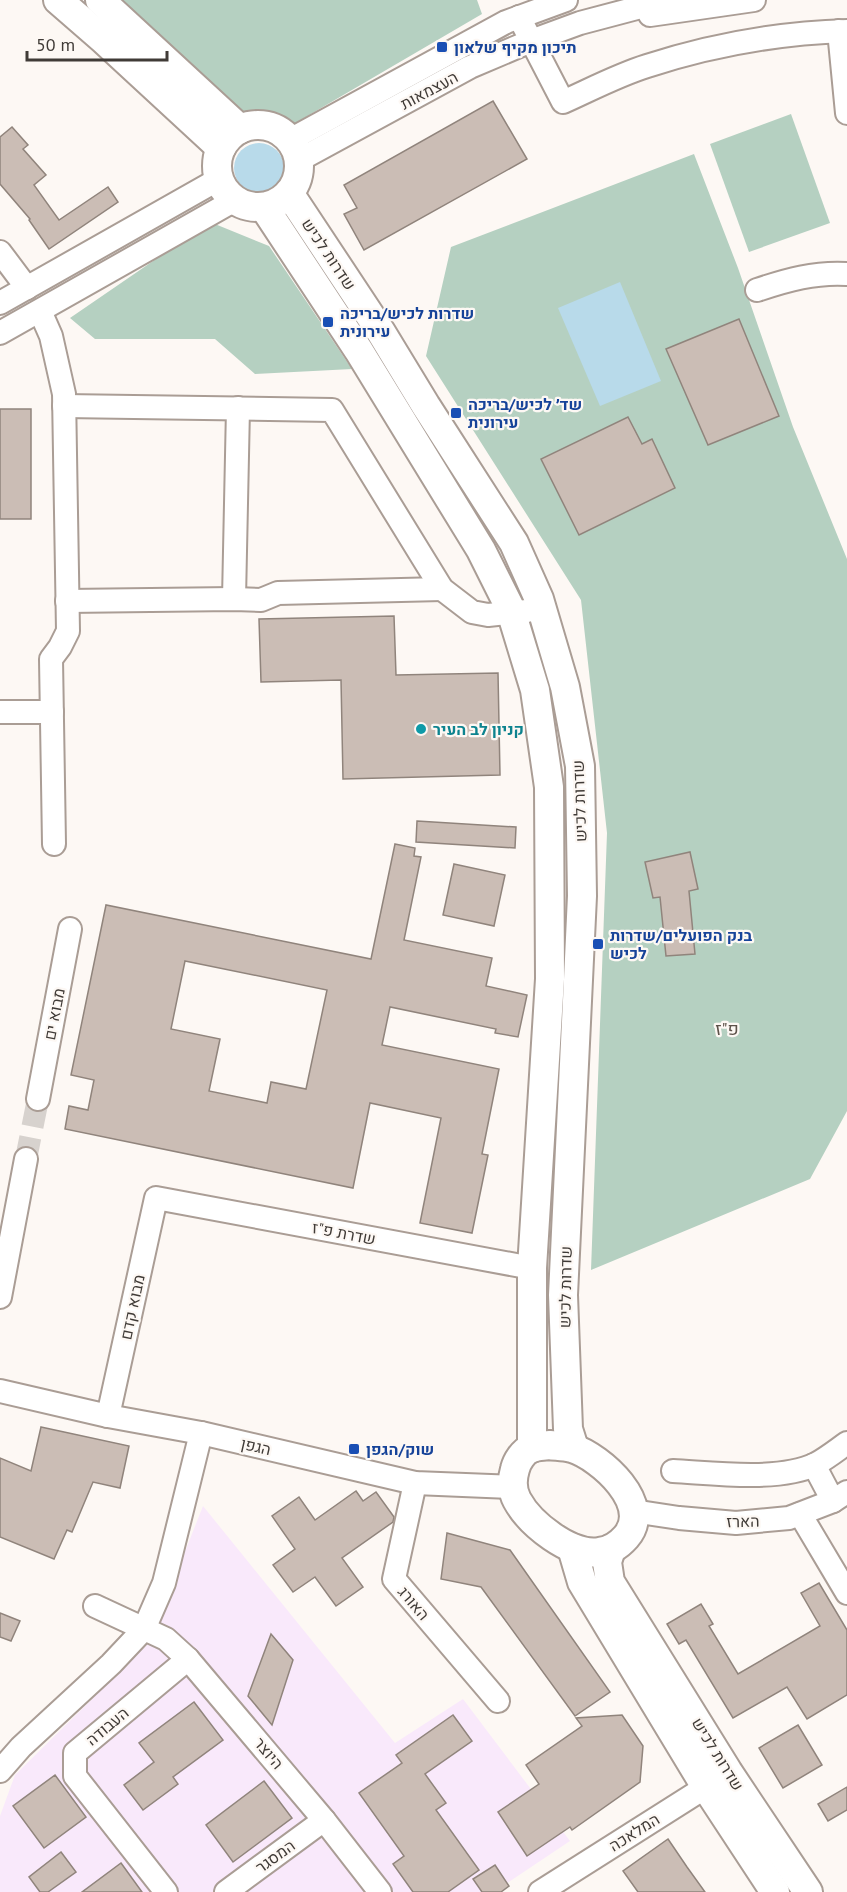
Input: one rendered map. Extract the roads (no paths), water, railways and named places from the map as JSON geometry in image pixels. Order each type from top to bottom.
[{"type":"main road","points":[[58,0],[104,40],[230,138]]},
{"type":"main road","points":[[100,0],[230,138]]},
{"type":"main road","points":[[261,125],[272,127],[295,150],[299,172],[296,183],[289,193],[264,207],[254,207],[227,190],[217,169],[230,138],[261,125]]},
{"type":"main road","name":"שדרות לכיש","points":[[289,193],[381,332],[514,543],[542,608],[565,687],[580,766],[582,896],[563,1295],[568,1429],[574,1448]]},
{"type":"main road","name":"שדרות לכיש","points":[[264,207],[366,361],[481,550],[512,614],[535,690],[549,787],[550,979],[532,1268],[532,1448]]},
{"type":"main road","points":[[549,1445],[574,1448],[609,1470],[629,1497],[633,1522],[629,1534],[611,1549],[587,1552],[561,1543],[536,1523],[517,1501],[513,1487],[516,1465],[521,1456],[532,1448],[549,1445]]},
{"type":"main road","name":"שדרות לכיש","points":[[572,1548],[582,1582],[717,1780],[808,1892]]},
{"type":"main road","name":"שדרות לכיש","points":[[611,1549],[607,1562],[610,1582],[775,1892]]},
{"type":"street","name":"העצמאות","points":[[295,150],[506,22],[566,0]]},
{"type":"street","name":"העצמאות","points":[[295,150],[470,67],[531,41],[580,23],[668,0]]},
{"type":"street","points":[[580,23],[754,0]]},
{"type":"street","points":[[519,17],[563,102],[646,66],[701,51],[757,39],[843,31],[847,113]]},
{"type":"street","points":[[0,303],[227,190]]},
{"type":"street","points":[[0,333],[40,311],[227,190]]},
{"type":"street","points":[[0,252],[27,288]]},
{"type":"street","points":[[757,290],[794,278],[832,273],[847,274]]},
{"type":"street","points":[[40,311],[51,336],[64,394],[68,631],[51,659],[54,844]]},
{"type":"street","points":[[64,406],[332,410],[442,589],[472,612],[488,615],[512,614],[542,608]]},
{"type":"street","points":[[234,598],[238,408]]},
{"type":"street","points":[[67,601],[234,598],[261,600],[278,593],[442,589]]},
{"type":"street","points":[[0,712],[52,712]]},
{"type":"street","name":"מבוא ים","points":[[38,1099],[70,929]]},
{"type":"street","points":[[0,1297],[27,1158]]},
{"type":"street","name":"שדרת פ\"ז","points":[[156,1197],[532,1268]]},
{"type":"street","name":"מבוא קדם","points":[[108,1416],[156,1197]]},
{"type":"street","name":"הגפן","points":[[0,1391],[108,1416],[201,1433],[415,1483],[513,1487]]},
{"type":"street","points":[[0,1771],[21,1747],[111,1664],[144,1629],[164,1584],[201,1433]]},
{"type":"street","points":[[673,1471],[752,1475],[782,1472],[814,1465],[847,1443]]},
{"type":"street","points":[[814,1465],[840,1496]]},
{"type":"street","name":"האורג","points":[[415,1483],[394,1580],[498,1701]]},
{"type":"street","name":"הארז","points":[[633,1511],[679,1518],[736,1522],[789,1518],[840,1496]]},
{"type":"street","points":[[800,1514],[847,1593]]},
{"type":"street","name":"היוצר","points":[[95,1606],[166,1639],[188,1659],[324,1820],[380,1892]]},
{"type":"street","name":"העבודה","points":[[166,1892],[75,1776],[75,1754],[188,1659]]},
{"type":"street","name":"המלאכה","points":[[540,1892],[717,1780]]},
{"type":"street","name":"המסגר","points":[[226,1892],[324,1820]]},
{"type":"water","points":[[259,143],[277,150],[284,168],[277,186],[259,193],[241,186],[234,168],[241,150]]},
{"type":"water","points":[[620,282],[661,381],[600,406],[558,308]]},
{"type":"tunnel","points":[[26,1159],[38,1099]]},
{"type":"place","name":"תיכון מקיף שלאון","points":[[442,47]]},
{"type":"place","name":"שדרות לכיש/בריכה עירונית","points":[[328,322]]},
{"type":"place","name":"שד׳ לכיש/בריכה עירונית","points":[[456,413]]},
{"type":"place","name":"קניון לב העיר","points":[[421,729]]},
{"type":"place","name":"בנק הפועלים/שדרות לכיש","points":[[598,944]]},
{"type":"place","name":"שוק/הגפן","points":[[354,1449]]},
{"type":"district","name":"פ\"ז","points":[[727,1028]]}]
